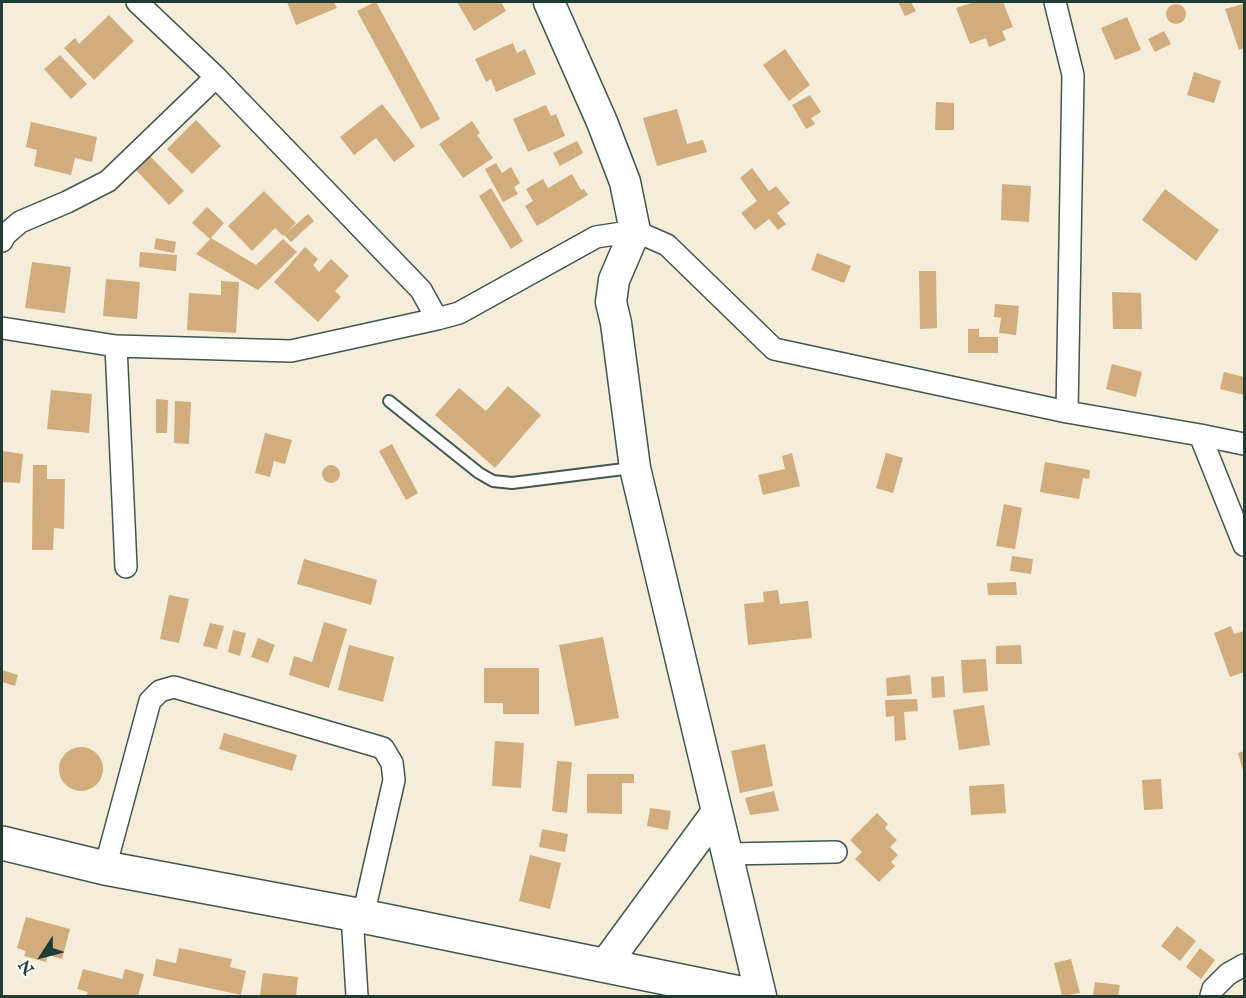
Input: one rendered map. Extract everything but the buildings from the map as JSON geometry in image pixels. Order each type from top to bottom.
[{"type":"highway","points":[[2,843],[105,868],[358,915],[754,996]]},
{"type":"street","points":[[136,2],[216,77],[421,290],[437,319]]},
{"type":"street","points":[[549,2],[602,122],[625,182],[635,231],[614,280],[611,302],[616,323],[635,468],[761,996]]},
{"type":"street","points":[[1055,2],[1073,75],[1067,412]]},
{"type":"street","points":[[2,241],[5,235],[20,222],[108,181],[216,77]]},
{"type":"street","points":[[2,328],[116,346],[291,351],[459,313],[596,237],[635,231],[667,245],[774,349],[1067,412],[1245,444]]},
{"type":"street","points":[[116,346],[126,567]]},
{"type":"street","points":[[1200,435],[1245,545]]},
{"type":"street","points":[[105,868],[150,701],[160,691],[174,687],[383,748],[392,763],[394,780],[358,915],[357,996]]},
{"type":"street","points":[[604,966],[717,812]]},
{"type":"street","points":[[727,854],[836,852]]},
{"type":"street","points":[[1211,996],[1213,989],[1228,974],[1245,965]]},
{"type":"lane","points":[[389,401],[493,482],[512,483],[635,468]]}]
